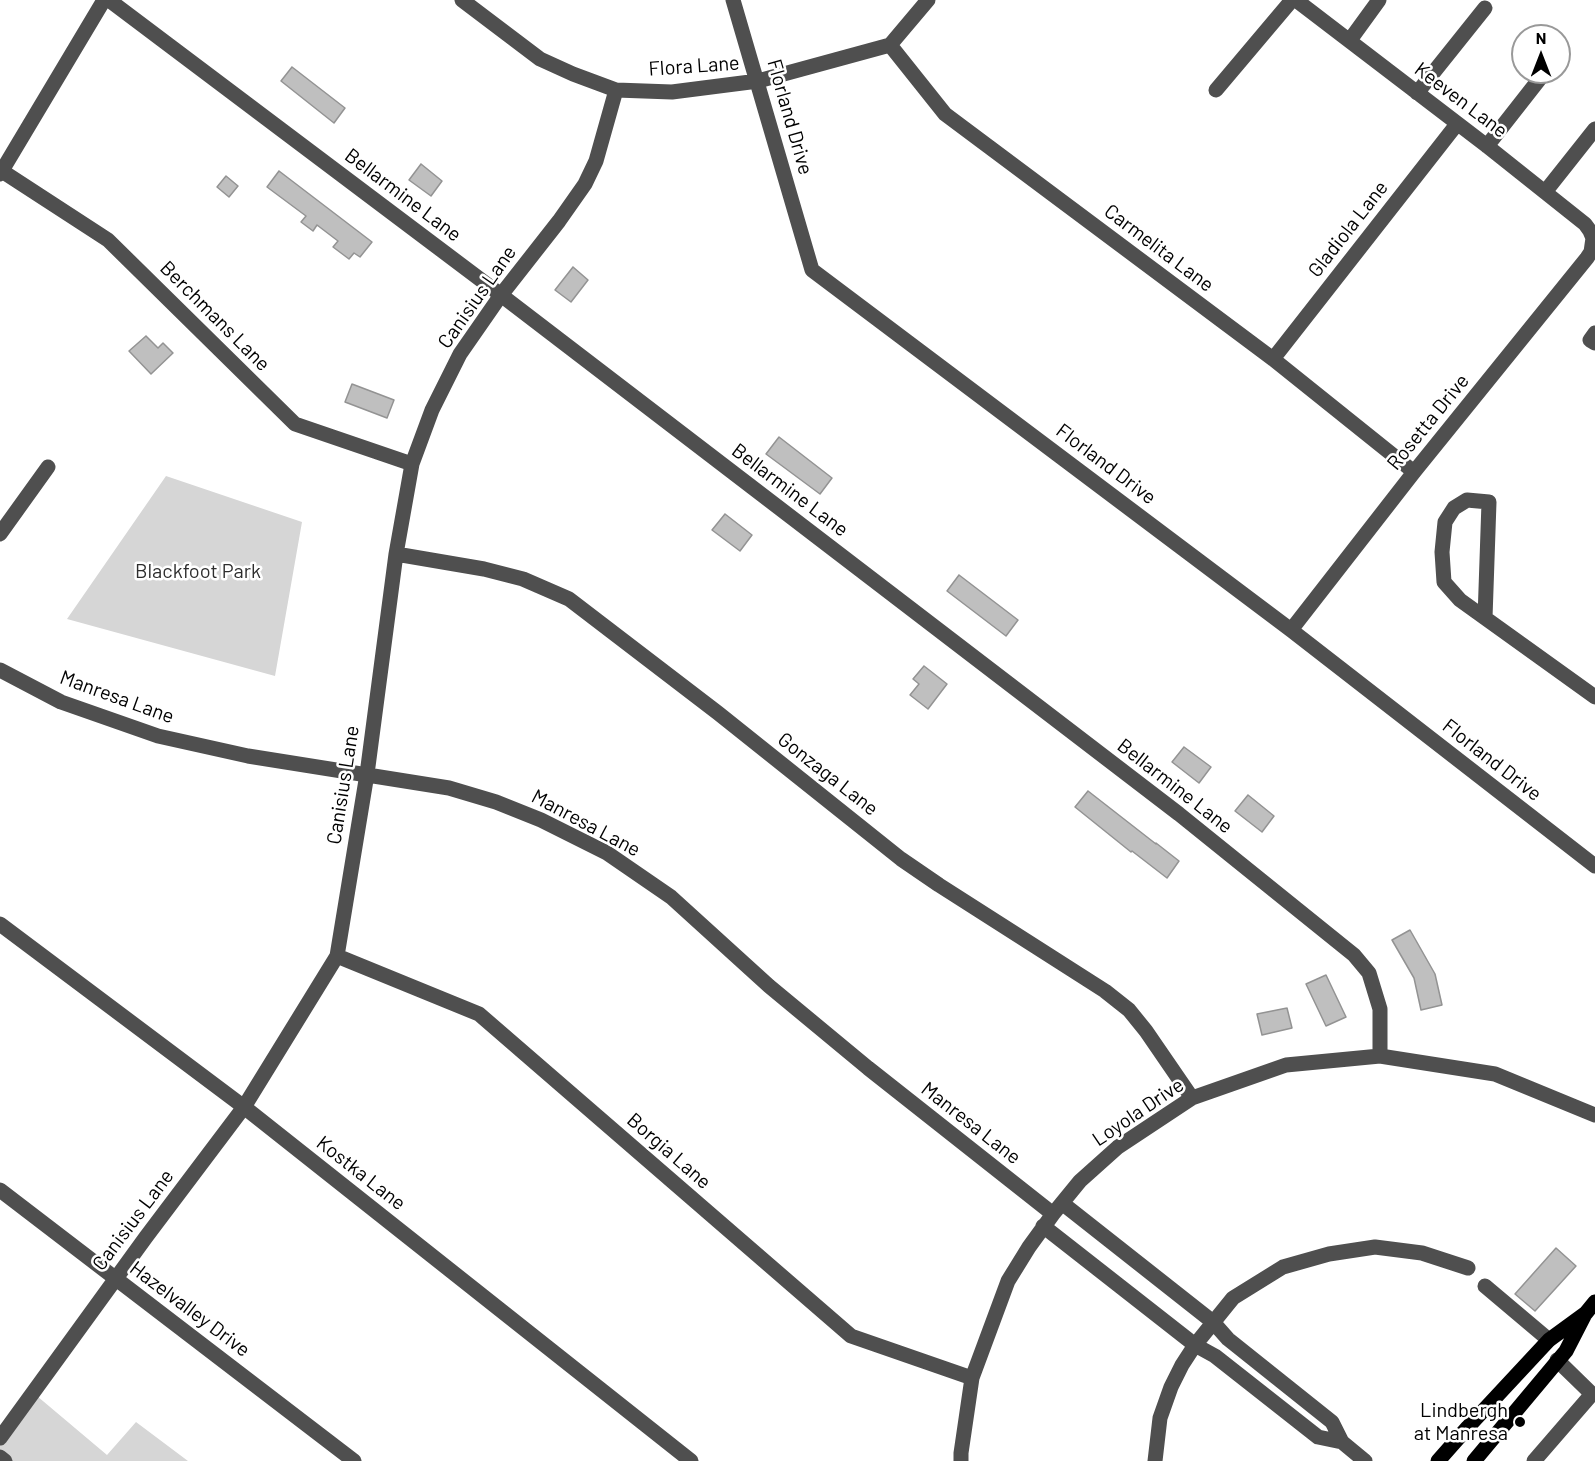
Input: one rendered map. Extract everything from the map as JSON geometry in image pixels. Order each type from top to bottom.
[{"type":"main road","points":[[1438,1461],[1549,1340],[1590,1307]]},
{"type":"main road","points":[[1474,1461],[1566,1351],[1590,1307]]},
{"type":"street","points":[[1,172],[104,0]]},
{"type":"street","name":"Bellarmine Lane","points":[[109,0],[1179,814],[1354,955],[1369,974],[1380,1009],[1380,1056]]},
{"type":"street","name":"Florland Drive","points":[[734,0],[812,270],[1291,630],[1595,866]]},
{"type":"street","points":[[890,45],[928,0]]},
{"type":"street","points":[[1216,90],[1294,0]]},
{"type":"street","name":"Keeven Lane","points":[[1294,0],[1350,40],[1545,192],[1585,224],[1593,238]]},
{"type":"street","points":[[1350,40],[1379,0]]},
{"type":"street","name":"Flora Lane","points":[[466,1],[540,59],[616,90],[672,92],[758,81],[890,45]]},
{"type":"street","points":[[1417,93],[1485,8]]},
{"type":"street","name":"Carmelita Lane","points":[[890,45],[945,114],[1273,360],[1414,472]]},
{"type":"street","points":[[1487,146],[1536,84]]},
{"type":"street","name":"Canisius Lane","points":[[0,1438],[244,1107],[337,956],[367,774],[396,555],[412,464],[432,410],[460,354],[585,184],[596,161],[616,90]]},
{"type":"street","name":"Gladiola Lane","points":[[1273,360],[1457,124]]},
{"type":"street","points":[[1545,192],[1595,129]]},
{"type":"street","name":"Berchmans Lane","points":[[1,172],[108,240],[295,424],[412,464]]},
{"type":"street","name":"Rosetta Drive","points":[[1291,630],[1414,472],[1587,258],[1593,245],[1593,238]]},
{"type":"street","points":[[1595,333],[1590,340],[1595,343]]},
{"type":"street","points":[[0,534],[48,467]]},
{"type":"street","points":[[1485,618],[1489,502],[1467,500],[1454,508],[1445,522],[1442,552],[1444,582],[1460,600],[1485,618],[1595,697]]},
{"type":"street","name":"Gonzaga Lane","points":[[396,555],[484,569],[523,579],[569,599],[709,706],[901,859],[1105,991],[1129,1010],[1192,1098]]},
{"type":"street","name":"Manresa Lane","points":[[0,670],[61,702],[158,736],[249,756],[449,788],[496,802],[541,820],[607,854],[671,897],[787,1001],[877,1075],[1213,1322],[1228,1339],[1332,1422],[1342,1442],[1365,1461]]},
{"type":"street","name":"Kostka Lane","points":[[0,924],[244,1107],[691,1461]]},
{"type":"street","name":"Borgia Lane","points":[[337,956],[479,1014],[851,1336],[972,1378]]},
{"type":"street","name":"Loyola Drive","points":[[961,1461],[972,1378],[1008,1281],[1029,1247],[1080,1181],[1118,1147],[1192,1098],[1286,1065],[1380,1056],[1495,1074],[1595,1115]]},
{"type":"street","name":"Hazelvalley Drive","points":[[0,1190],[354,1461]]},
{"type":"street","name":"Manresa Lane","points":[[1043,1226],[1195,1345],[1215,1356],[1318,1437],[1342,1442]]},
{"type":"street","points":[[1155,1461],[1160,1418],[1171,1387],[1195,1345],[1233,1298],[1283,1267],[1329,1254],[1376,1247],[1422,1253],[1468,1268]]},
{"type":"street","points":[[1485,1286],[1549,1340]]},
{"type":"street","points":[[1534,1461],[1594,1395],[1557,1360]]},
{"type":"street","points":[[1271,1400],[1284,1384]]},
{"type":"street","points":[[0,1457],[5,1461]]},
{"type":"green space","name":"Blackfoot Park","points":[[166,476],[302,522],[275,676],[67,619]]},
{"type":"green space","points":[[37,1396],[107,1455],[136,1422],[188,1461],[0,1461],[0,1444]]},
{"type":"building","points":[[292,67],[345,108],[334,123],[281,81]]},
{"type":"building","points":[[421,164],[442,181],[431,196],[409,180]]},
{"type":"building","points":[[279,171],[372,242],[360,257],[354,253],[349,259],[333,247],[338,241],[317,225],[313,231],[301,222],[306,216],[267,187]]},
{"type":"building","points":[[226,176],[238,186],[229,197],[217,187]]},
{"type":"building","points":[[573,267],[588,280],[571,302],[555,290]]},
{"type":"building","points":[[146,336],[158,348],[163,343],[173,353],[151,374],[129,351]]},
{"type":"building","points":[[352,384],[394,400],[387,418],[345,402]]},
{"type":"building","points":[[779,437],[832,478],[820,494],[766,454]]},
{"type":"building","points":[[725,514],[752,535],[740,551],[712,530]]},
{"type":"building","points":[[959,575],[1018,620],[1006,636],[947,591]]},
{"type":"building","points":[[924,666],[947,684],[928,709],[910,695],[919,684],[913,679]]},
{"type":"building","points":[[1184,747],[1211,767],[1199,783],[1172,762]]},
{"type":"building","points":[[1088,791],[1179,861],[1167,878],[1075,807]]},
{"type":"building","points":[[1248,795],[1274,816],[1262,832],[1235,811]]},
{"type":"building","points":[[1410,930],[1435,974],[1442,1005],[1421,1010],[1414,978],[1392,940]]},
{"type":"building","points":[[1326,975],[1346,1017],[1326,1026],[1306,984]]},
{"type":"building","points":[[1287,1008],[1292,1028],[1262,1035],[1257,1014]]},
{"type":"building","points":[[1556,1248],[1576,1266],[1535,1311],[1515,1294]]},
{"type":"place","name":"Lindbergh at Manresa","points":[[1520,1422]]}]
